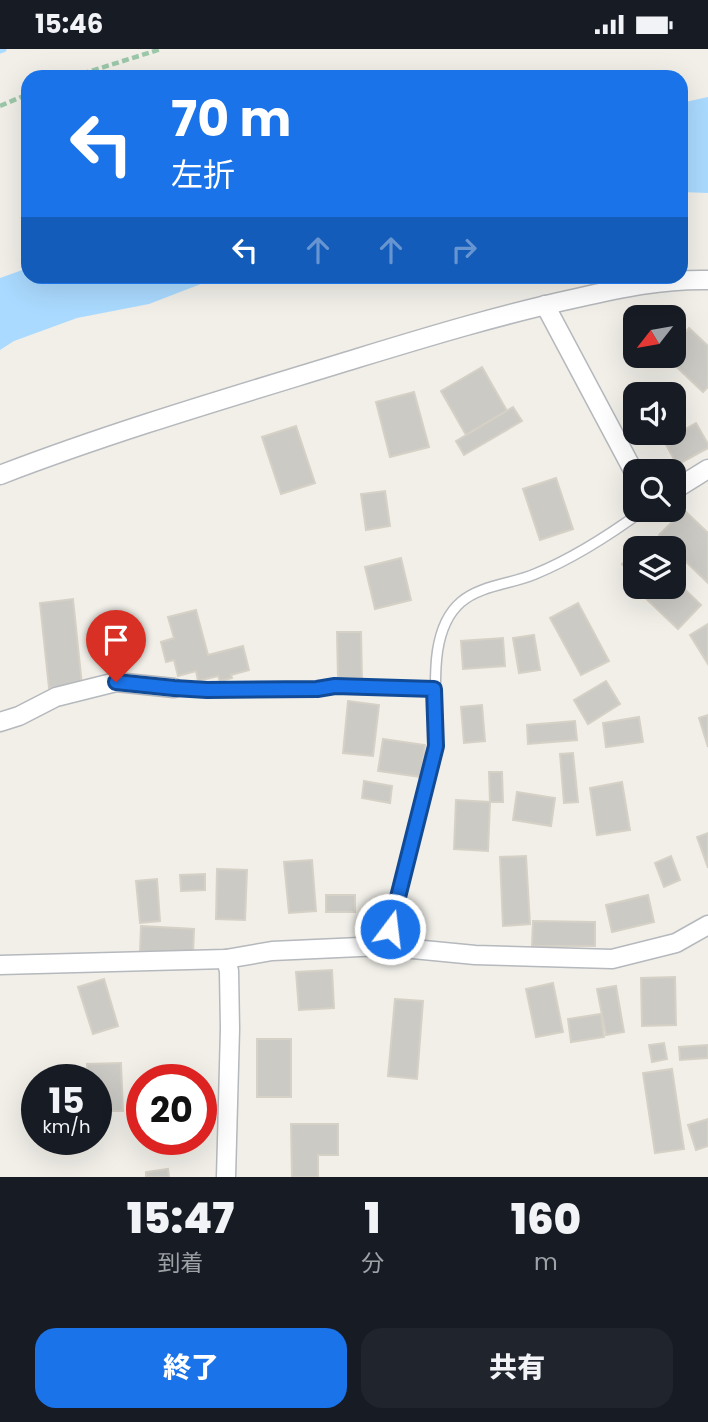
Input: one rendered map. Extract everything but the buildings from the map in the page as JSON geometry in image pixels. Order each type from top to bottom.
[{"type":"street","points":[[688,280],[708,280]]},
{"type":"street","points":[[0,475],[135,427],[445,332],[545,305],[647,284]]},
{"type":"street","points":[[545,305],[627,459]]},
{"type":"street","points":[[686,483],[708,469]]},
{"type":"street","points":[[0,722],[19,716],[57,697],[116,682],[174,688]]},
{"type":"street","points":[[0,965],[226,959],[272,951],[382,946],[475,955],[612,960],[676,943],[708,925]]},
{"type":"street","points":[[226,959],[229,971],[230,1029],[226,1177]]},
{"type":"lane","points":[[382,946],[390,929],[436,746],[434,689],[440,636],[449,618],[461,601],[483,590],[515,582],[561,562],[627,522]]},
{"type":"lane","points":[[174,688],[317,689],[335,686],[434,689]]},
{"type":"path","points":[[94,70],[161,49]]},
{"type":"path","points":[[0,106],[21,97]]},
{"type":"water","points":[[708,97],[708,193],[688,192],[688,101]]},
{"type":"water","points":[[21,270],[21,284],[201,284],[149,304],[77,318],[14,341],[0,350],[0,278]]},
{"type":"route","points":[[116,682],[207,690],[317,689],[335,686],[434,689],[436,746],[390,929]]}]
